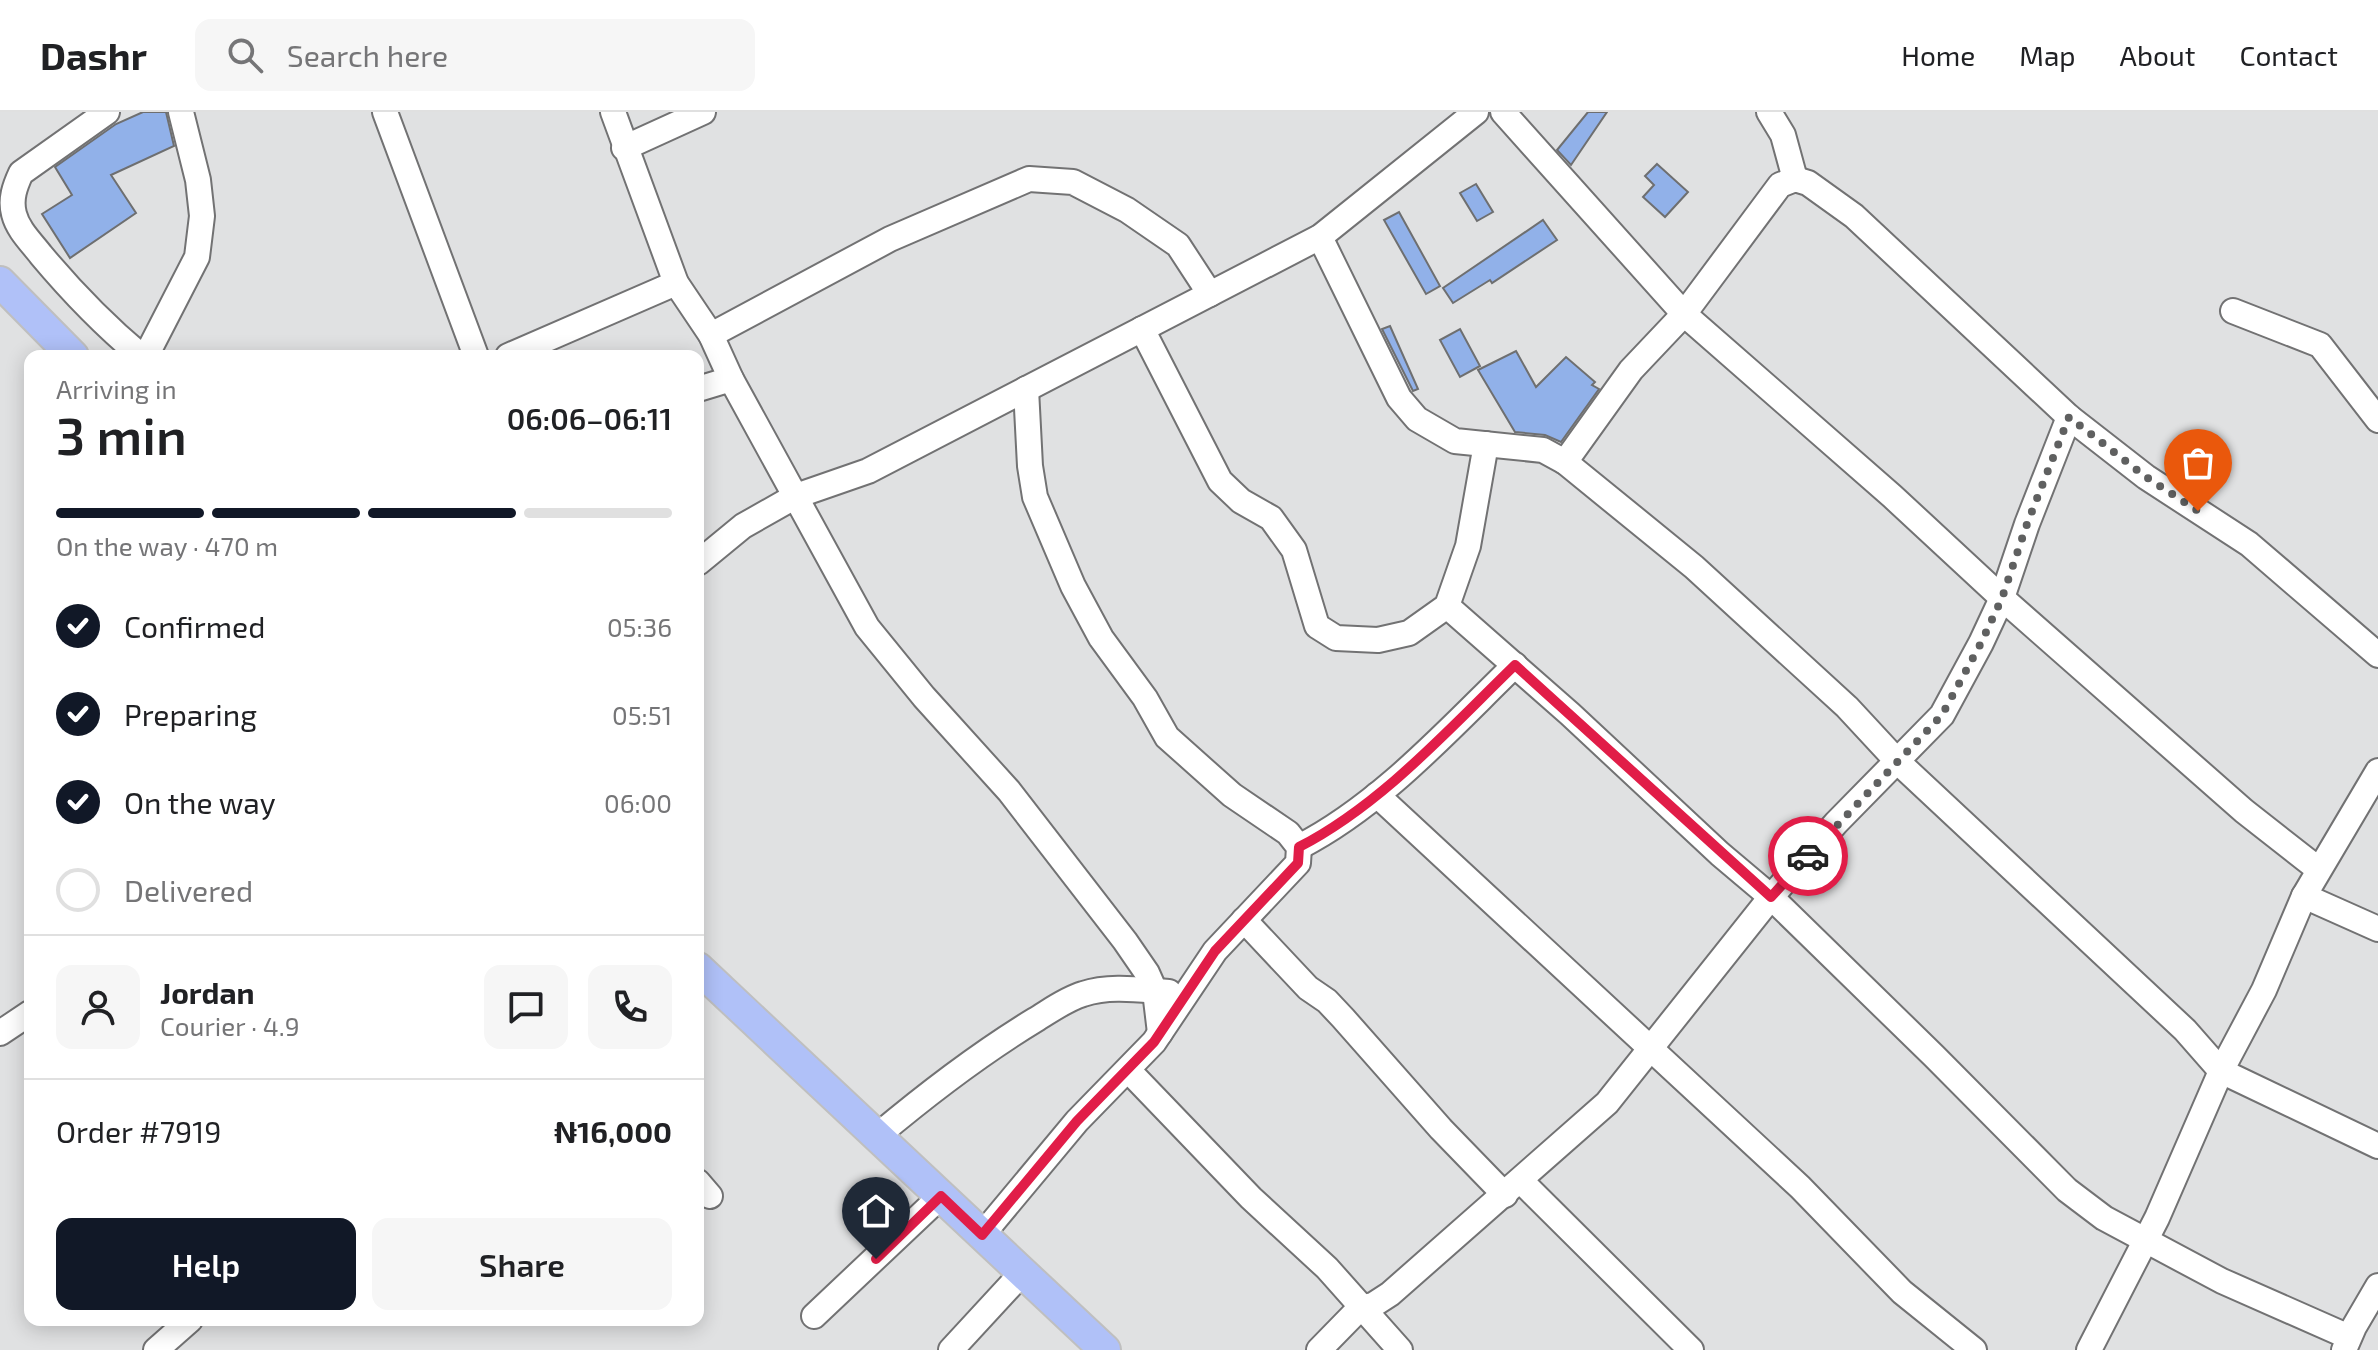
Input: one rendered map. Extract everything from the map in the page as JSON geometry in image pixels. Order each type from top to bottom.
[{"type":"main road","points":[[0,282],[67,350]]},
{"type":"main road","points":[[704,974],[1105,1350]]},
{"type":"street","points":[[107,112],[21,173],[13,188],[13,211],[20,228],[74,294],[137,350]]},
{"type":"street","points":[[147,350],[197,257],[202,216],[198,180],[181,112]]},
{"type":"street","points":[[385,112],[474,350]]},
{"type":"street","points":[[613,112],[676,283],[711,335],[731,379],[867,627],[924,697],[1009,791],[1125,941],[1147,973],[1155,991],[1160,1033]]},
{"type":"street","points":[[624,148],[703,112]]},
{"type":"street","points":[[704,558],[743,526],[796,496],[868,471],[1320,237],[1476,112]]},
{"type":"street","points":[[1503,112],[1684,314],[2244,811],[2318,869]]},
{"type":"street","points":[[1769,112],[1783,135],[1795,179]]},
{"type":"street","points":[[711,335],[890,239],[1029,179],[1073,182],[1127,210],[1178,245],[1210,294]]},
{"type":"street","points":[[1565,462],[1631,370],[1684,314],[1780,185],[1795,179],[1808,183],[1854,216],[2069,417],[2146,477],[2249,544],[2378,655]]},
{"type":"street","points":[[1320,237],[1399,398],[1417,419],[1455,441],[1543,450],[1565,462],[1694,567],[1847,707],[1898,762],[2185,1030],[2221,1071],[2378,1146]]},
{"type":"street","points":[[522,350],[676,283]]},
{"type":"street","points":[[2233,311],[2320,345],[2378,420]]},
{"type":"street","points":[[1142,329],[1220,481],[1241,501],[1271,518],[1294,550],[1317,626],[1336,638],[1378,640],[1409,633],[1447,606],[1468,546],[1486,444]]},
{"type":"street","points":[[704,387],[731,379]]},
{"type":"street","points":[[982,1235],[1077,1121],[1160,1033],[1215,951],[1298,863],[1299,847],[1288,833],[1232,795],[1167,737],[1145,698],[1101,638],[1073,586],[1035,497],[1030,466],[1026,389]]},
{"type":"street","points":[[1319,1350],[1360,1308],[1373,1305],[1390,1294],[1607,1103],[1771,897],[1836,823],[1942,715],[2002,598],[2069,417]]},
{"type":"street","points":[[1447,606],[1771,897],[2067,1190],[2104,1218],[2347,1343],[2378,1286]]},
{"type":"street","points":[[1299,847],[1334,829],[1377,795],[1515,665]]},
{"type":"street","points":[[2089,1350],[2157,1218],[2221,1071],[2264,990],[2304,896],[2378,771]]},
{"type":"street","points":[[1377,795],[1800,1187],[1902,1292],[1974,1350]]},
{"type":"street","points":[[2304,896],[2378,929]]},
{"type":"street","points":[[1244,920],[1308,988],[1327,1001],[1431,1118],[1691,1350]]},
{"type":"street","points":[[877,1136],[1002,1040],[1083,994],[1120,988],[1185,993]]},
{"type":"street","points":[[0,1033],[24,1017]]},
{"type":"street","points":[[1128,1070],[1251,1198],[1327,1268],[1400,1350]]},
{"type":"street","points":[[814,1316],[941,1196]]},
{"type":"street","points":[[951,1350],[1022,1273]]},
{"type":"street","points":[[156,1350],[183,1326]]},
{"type":"building","points":[[143,112],[166,112],[174,146],[111,175],[136,213],[70,258],[42,214],[72,195],[55,167],[116,124]]},
{"type":"building","points":[[1588,112],[1607,112],[1571,165],[1557,150]]},
{"type":"building","points":[[1657,164],[1688,192],[1665,217],[1643,197],[1654,185],[1645,176]]},
{"type":"building","points":[[1476,184],[1493,212],[1477,221],[1460,193]]},
{"type":"building","points":[[1399,212],[1440,286],[1426,294],[1384,220]]},
{"type":"building","points":[[1543,220],[1557,240],[1492,283],[1490,280],[1453,303],[1443,288]]},
{"type":"building","points":[[1390,326],[1418,389],[1413,391],[1382,329]]},
{"type":"building","points":[[1460,329],[1480,366],[1460,377],[1440,340]]},
{"type":"building","points":[[1516,351],[1536,387],[1566,357],[1599,389],[1561,442],[1545,435],[1515,432],[1478,370]]},
{"type":"way so far","points":[[1808,856],[1836,823],[1942,715],[2002,598],[2069,417],[2146,477],[2198,511]]},
{"type":"route","points":[[876,1259],[941,1196],[982,1235],[1077,1121],[1154,1042],[1215,951],[1298,863],[1299,847],[1334,829],[1377,795],[1515,665],[1771,897],[1808,856]]}]
